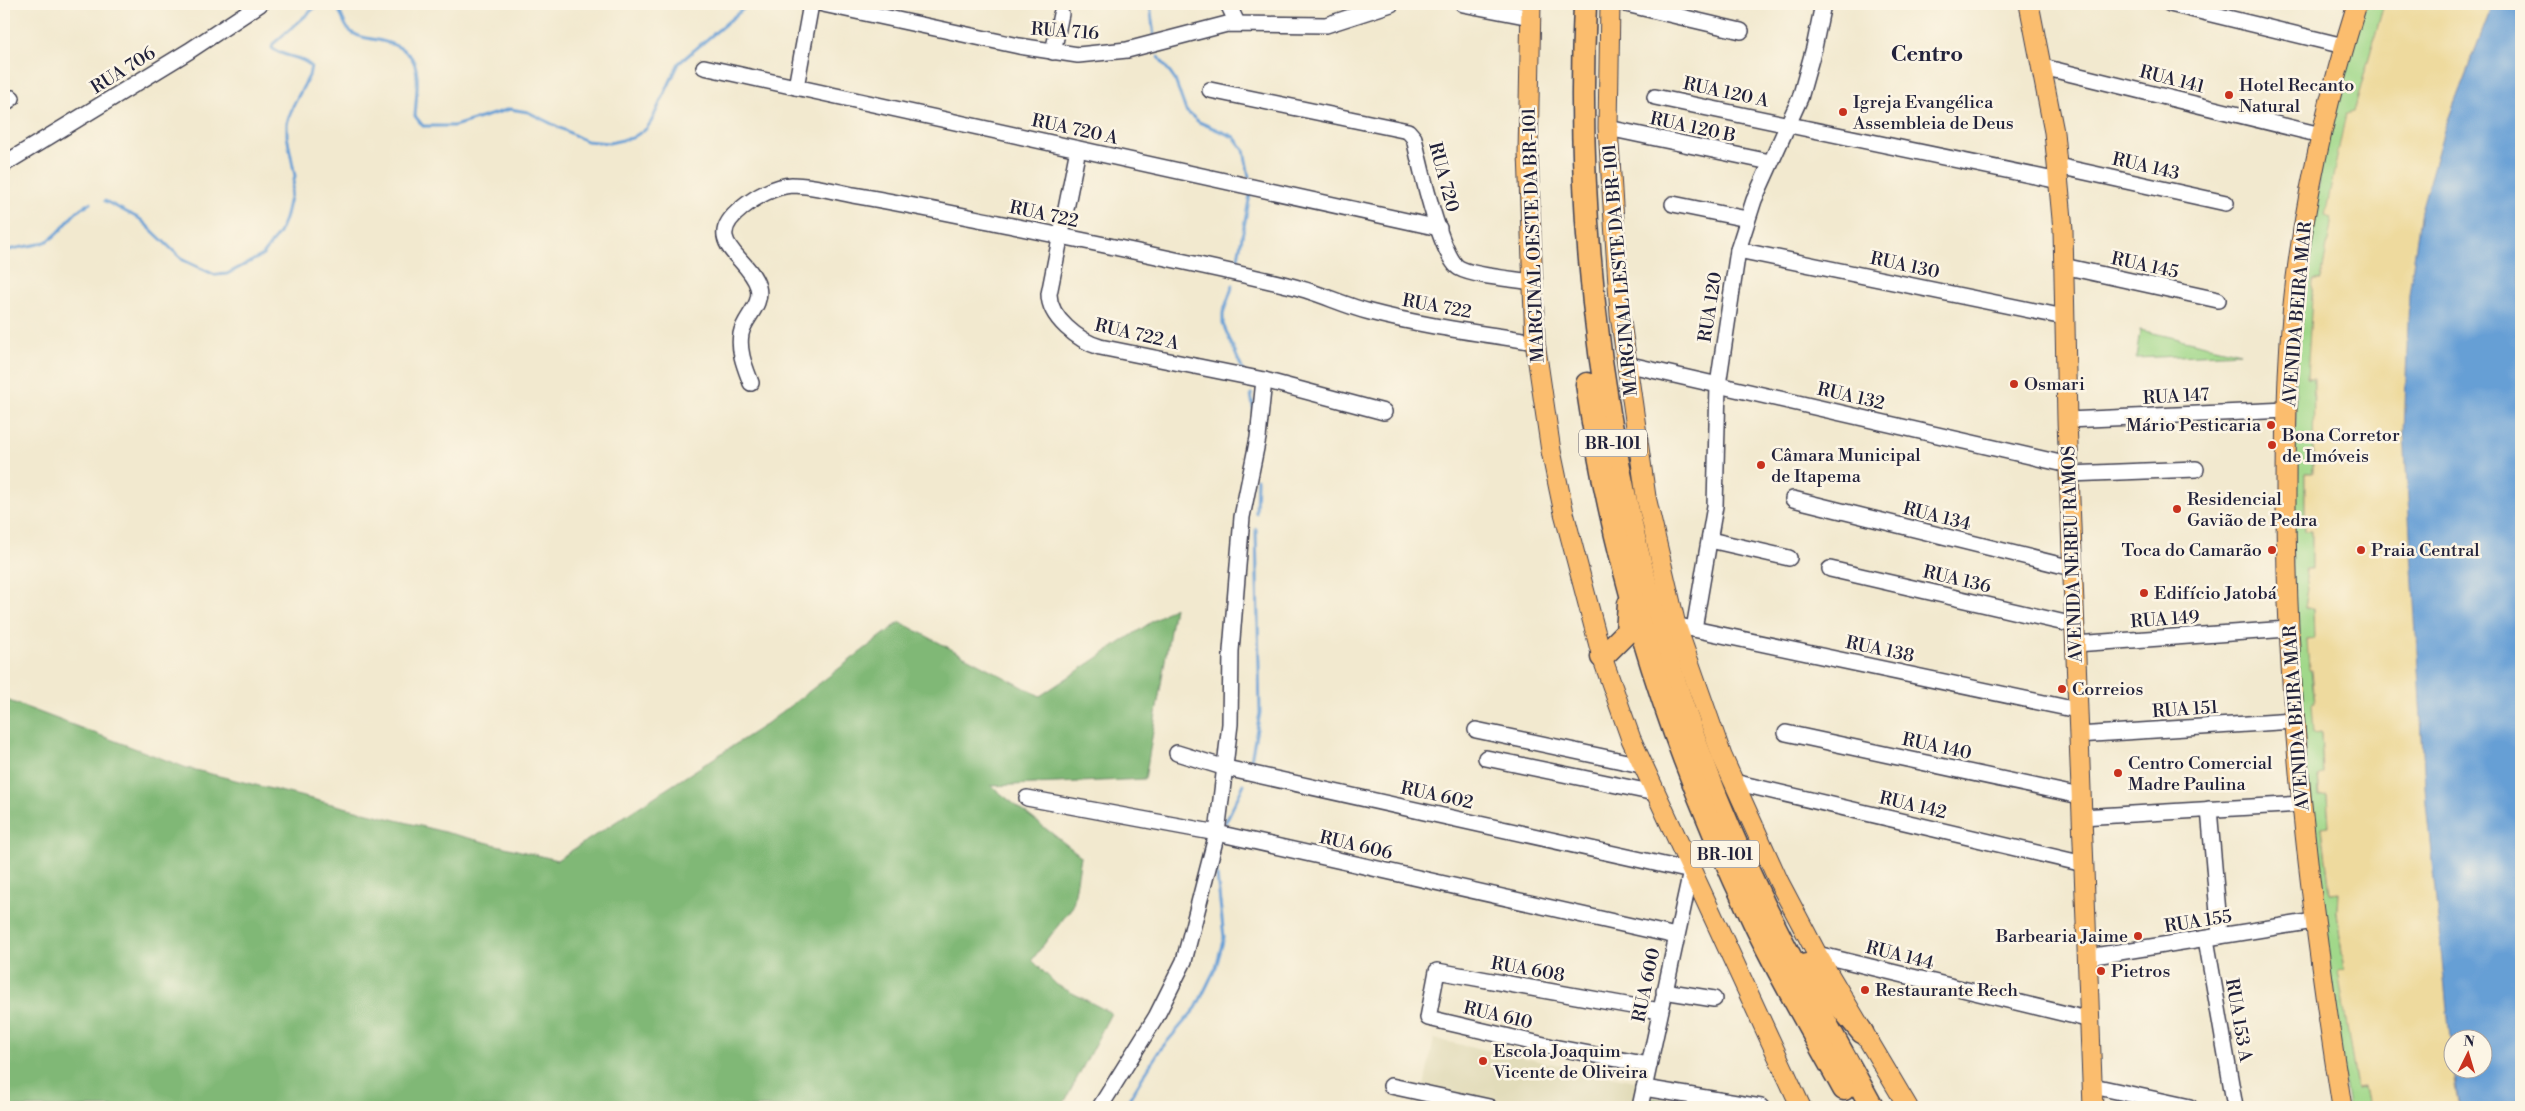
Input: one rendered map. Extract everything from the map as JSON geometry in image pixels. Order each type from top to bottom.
[{"type":"highway","name":"BR-101","points":[[1570,4],[1568,174],[1579,316],[1599,453],[1629,585],[1661,693],[1710,820],[1754,921],[1854,1107]]},
{"type":"highway","name":"BR-101","points":[[1585,4],[1582,97],[1587,245],[1598,345],[1612,438],[1630,524],[1677,689],[1716,796],[1782,941],[1872,1107]]},
{"type":"highway","points":[[1602,658],[1627,632],[1629,585]]},
{"type":"highway","points":[[1746,863],[1779,913],[1810,972],[1862,1032]]},
{"type":"main road","name":"MARGINAL LESTE DA BR-101","points":[[1610,4],[1608,128],[1613,226],[1626,364],[1646,497],[1676,625],[1706,715],[1779,882],[1817,954],[1908,1107]]},
{"type":"main road","name":"AVENIDA NEREU RAMOS","points":[[2029,4],[2043,67],[2059,174],[2080,796],[2091,1020],[2093,1107]]},
{"type":"main road","name":"AVENIDA BEIRA MAR","points":[[2342,1107],[2314,921],[2294,721],[2288,630],[2287,410],[2289,353],[2300,249],[2321,135],[2357,4]]},
{"type":"main road","name":"MARGINAL OESTE DA BR-101","points":[[1530,10],[1527,120],[1535,342],[1556,478],[1602,658],[1641,764],[1802,1107]]},
{"type":"street","name":"RUA 706","points":[[4,164],[189,51],[260,4]]},
{"type":"street","points":[[796,87],[811,4]]},
{"type":"street","name":"RUA 716","points":[[823,4],[1053,52],[1078,55],[1117,52],[1210,27],[1237,23],[1317,26],[1356,10],[1391,4]]},
{"type":"street","points":[[1228,4],[1237,23]]},
{"type":"street","points":[[1463,4],[1530,10]]},
{"type":"street","points":[[1626,4],[1741,31]]},
{"type":"street","name":"RUA 120","points":[[1694,629],[1715,506],[1718,385],[1738,250],[1747,220],[1770,162],[1789,125],[1808,74],[1823,4]]},
{"type":"street","points":[[2170,4],[2344,46]]},
{"type":"street","points":[[1053,52],[1061,14]]},
{"type":"street","name":"RUA 720 A","points":[[704,67],[1439,228]]},
{"type":"street","name":"RUA 141","points":[[2043,67],[2321,135]]},
{"type":"street","name":"RUA 720","points":[[1210,90],[1408,130],[1414,138],[1439,228],[1451,260],[1459,268],[1532,282]]},
{"type":"street","name":"RUA 120 A","points":[[1655,96],[1789,125],[2059,174]]},
{"type":"street","name":"RUA 120 B","points":[[1608,128],[1770,162]]},
{"type":"street","name":"RUA 722 A","points":[[1078,149],[1049,300],[1054,311],[1083,341],[1100,347],[1264,380],[1384,412]]},
{"type":"street","name":"RUA 143","points":[[2059,174],[2226,203]]},
{"type":"street","name":"RUA 722","points":[[751,383],[742,360],[740,341],[743,328],[755,310],[759,292],[747,269],[727,247],[724,235],[728,224],[741,208],[770,191],[788,186],[809,187],[891,201],[1060,236],[1293,286],[1326,295],[1370,312],[1535,342]]},
{"type":"street","points":[[1673,204],[1747,220]]},
{"type":"street","name":"RUA 130","points":[[1738,250],[2064,318]]},
{"type":"street","name":"RUA 145","points":[[2063,266],[2218,300]]},
{"type":"street","name":"RUA 132","points":[[1626,364],[2069,470],[2196,469]]},
{"type":"street","points":[[1100,1107],[1156,1017],[1184,962],[1217,833],[1226,768],[1231,651],[1242,517],[1258,438],[1264,380]]},
{"type":"street","name":"RUA 147","points":[[2067,420],[2287,410]]},
{"type":"street","name":"RUA 134","points":[[1793,500],[2072,568]]},
{"type":"street","points":[[1710,540],[1789,558]]},
{"type":"street","name":"RUA 136","points":[[1830,569],[2074,625]]},
{"type":"street","name":"RUA 138","points":[[1676,625],[2077,710]]},
{"type":"street","name":"RUA 149","points":[[2075,644],[2288,630]]},
{"type":"street","name":"RUA 151","points":[[2078,735],[2294,721]]},
{"type":"street","points":[[1476,730],[1641,764]]},
{"type":"street","name":"RUA 140","points":[[1786,733],[2080,796]]},
{"type":"street","name":"RUA 602","points":[[1177,752],[1226,768],[1691,871]]},
{"type":"street","points":[[1486,758],[1655,793]]},
{"type":"street","name":"RUA 142","points":[[1734,782],[2084,864]]},
{"type":"street","name":"RUA 606","points":[[1027,798],[1217,833],[1676,936]]},
{"type":"street","points":[[2081,817],[2302,804]]},
{"type":"street","name":"RUA 153 A","points":[[2209,810],[2213,937],[2234,1107]]},
{"type":"street","name":"RUA 600","points":[[1640,1107],[1691,871]]},
{"type":"street","name":"RUA 155","points":[[2088,957],[2314,921]]},
{"type":"street","name":"RUA 144","points":[[1817,954],[2091,1020]]},
{"type":"street","name":"RUA 608","points":[[1428,1018],[1437,971],[1660,1011]]},
{"type":"street","points":[[1664,990],[1714,999]]},
{"type":"street","name":"RUA 610","points":[[1428,1018],[1553,1047],[1649,1064]]},
{"type":"street","points":[[1392,1086],[1489,1107]]},
{"type":"street","points":[[2092,1086],[2190,1107]]},
{"type":"street","points":[[1644,1088],[1761,1107]]},
{"type":"shaded area","name":"Escola Joaquim Vicente de Oliveira","points":[[1434,1039],[1639,1082],[1634,1107],[1526,1107],[1424,1086]]},
{"type":"green space","points":[[2363,4],[2384,4],[2354,112],[2321,280],[2313,280],[2308,378],[2314,378],[2313,473],[2305,473],[2305,530],[2312,531],[2312,569],[2306,569],[2308,589],[2305,608],[2313,608],[2314,639],[2307,640],[2315,703],[2314,733],[2321,732],[2323,773],[2318,775],[2319,796],[2327,795],[2329,826],[2322,827],[2330,893],[2338,892],[2337,912],[2344,970],[2339,971],[2357,1088],[2364,1087],[2368,1107],[2348,1107],[2322,938],[2291,590],[2298,314],[2324,148]]},
{"type":"green space","points":[[2140,330],[2240,353],[2136,358]]},
{"type":"green space","points":[[1174,607],[1145,779],[991,786],[1081,856],[1073,906],[1032,960],[1057,985],[1111,1013],[1062,1107],[4,1107],[4,699],[187,768],[557,860],[765,725],[900,622],[1040,696]]},
{"type":"green space","points":[[1648,1098],[1715,1107],[1647,1107]]},
{"type":"sand","name":"Praia Central","points":[[2384,4],[2493,4],[2444,130],[2452,1028],[2442,1028],[2442,1078],[2454,1078],[2459,1107],[2368,1107],[2364,1087],[2357,1088],[2338,971],[2344,970],[2337,911],[2338,892],[2330,893],[2322,827],[2329,826],[2327,795],[2320,796],[2318,774],[2323,773],[2321,732],[2314,733],[2312,704],[2315,703],[2312,670],[2309,670],[2307,640],[2314,639],[2313,608],[2305,608],[2308,589],[2305,569],[2312,569],[2312,531],[2305,531],[2305,473],[2313,473],[2314,378],[2307,378],[2313,280],[2321,280],[2332,218],[2325,216],[2346,113],[2354,111]]},
{"type":"water","points":[[2493,4],[2521,4],[2521,1107],[2459,1107],[2455,1078],[2492,1078],[2492,1028],[2449,1028],[2426,803],[2404,433],[2409,294],[2421,210],[2444,130]]},
{"type":"waterway","points":[[105,201],[140,219],[183,260],[215,275],[227,274],[263,255],[279,233],[285,219],[295,176],[287,136],[287,123],[293,106],[309,76],[311,66],[307,62],[272,48],[273,44],[319,4]]},
{"type":"waterway","points":[[336,4],[346,26],[353,33],[389,43],[402,49],[410,56],[415,64],[417,75],[415,116],[423,126],[454,126],[510,109],[528,112],[586,141],[609,143],[632,138],[646,129],[679,63],[749,4]]},
{"type":"waterway","points":[[1150,4],[1154,37]]},
{"type":"waterway","points":[[1159,57],[1175,80],[1186,111],[1199,122],[1234,137],[1244,150],[1249,177]]},
{"type":"waterway","points":[[1237,263],[1250,195]]},
{"type":"waterway","points":[[4,252],[44,243],[55,236],[78,210],[91,203]]},
{"type":"waterway","points":[[1233,285],[1223,313],[1223,324],[1243,371]]},
{"type":"waterway","points":[[1251,394],[1254,413]]},
{"type":"waterway","points":[[1256,513],[1257,479]]},
{"type":"waterway","points":[[1250,765],[1260,713],[1256,529]]},
{"type":"waterway","points":[[1225,823],[1244,784]]},
{"type":"waterway","points":[[1124,1107],[1159,1051],[1196,1008],[1216,967],[1224,937],[1216,867]]},
{"type":"place","name":"Hotel Recanto Natural","points":[[2229,95]]},
{"type":"place","name":"Igreja Evangélica Assembleia de Deus","points":[[1843,112]]},
{"type":"place","name":"Osmari","points":[[2014,384]]},
{"type":"place","name":"Mário Pesticaria","points":[[2271,425]]},
{"type":"place","name":"Bona Corretor de Imóveis","points":[[2272,445]]},
{"type":"place","name":"Câmara Municipal de Itapema","points":[[1761,465]]},
{"type":"place","name":"Residencial Gavião de Pedra","points":[[2177,509]]},
{"type":"place","name":"Toca do Camarão","points":[[2272,550]]},
{"type":"place","name":"Praia Central","points":[[2361,550]]},
{"type":"place","name":"Edifício Jatobá","points":[[2144,593]]},
{"type":"place","name":"Correios","points":[[2062,689]]},
{"type":"place","name":"Centro Comercial Madre Paulina","points":[[2118,773]]},
{"type":"place","name":"Barbearia Jaime","points":[[2138,936]]},
{"type":"place","name":"Pietros","points":[[2101,971]]},
{"type":"place","name":"Restaurante Rech","points":[[1865,990]]},
{"type":"place","name":"Escola Joaquim Vicente de Oliveira","points":[[1483,1061]]},
{"type":"district","name":"Centro","points":[[1927,53]]}]
